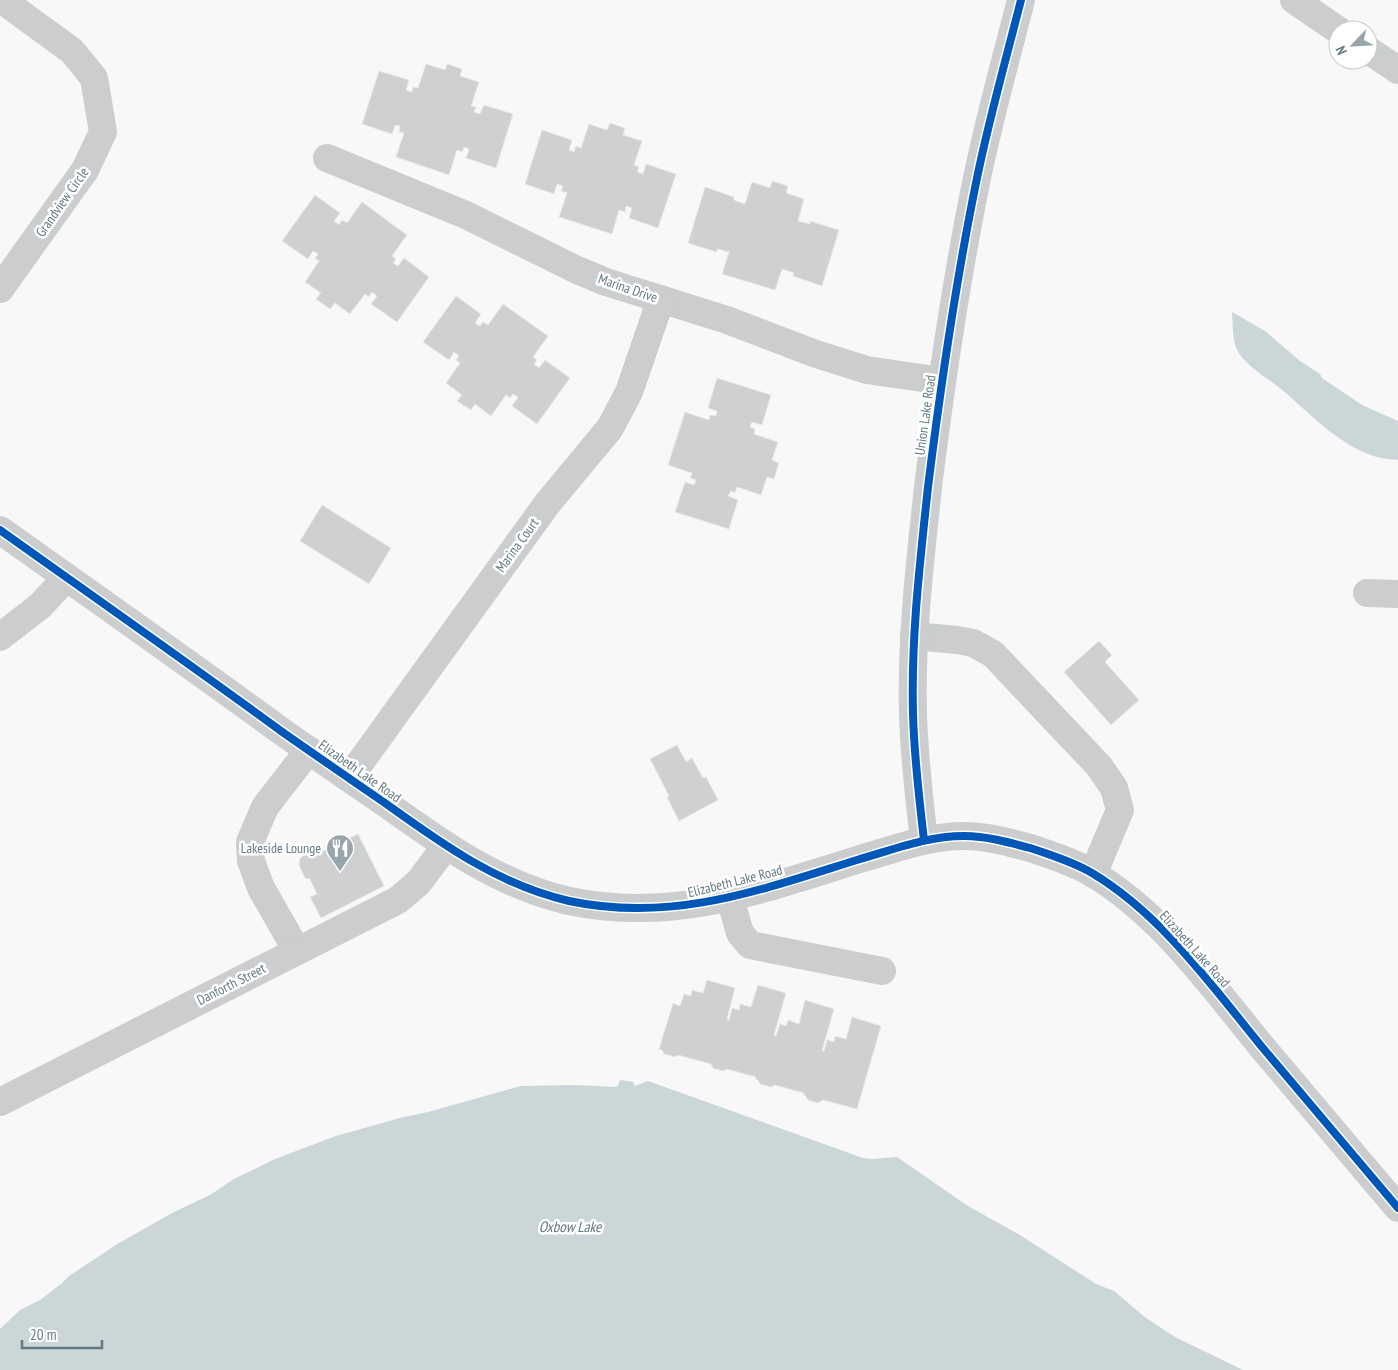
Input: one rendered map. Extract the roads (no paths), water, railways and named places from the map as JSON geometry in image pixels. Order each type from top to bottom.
[{"type":"street","name":"Grandview Circle","points":[[0,289],[85,170],[103,132],[94,78],[72,50],[2,0]]},
{"type":"street","name":"Union Lake Road","points":[[924,840],[914,742],[914,636],[920,562],[942,381],[977,176],[1021,0]]},
{"type":"street","points":[[1294,0],[1328,23]]},
{"type":"street","points":[[1378,57],[1398,70]]},
{"type":"street","name":"Marina Drive","points":[[327,158],[466,215],[577,270],[606,282],[727,320],[816,354],[867,370],[942,381]]},
{"type":"street","name":"Marina Court","points":[[349,778],[547,504],[613,423],[629,392],[661,299]]},
{"type":"street","name":"Elizabeth Lake Road","points":[[0,530],[446,846],[478,866],[513,883],[570,901],[637,909],[698,904],[730,898],[924,840],[964,836],[988,837],[1014,844],[1060,858],[1093,874],[1131,901],[1180,949],[1398,1208]]},
{"type":"street","points":[[0,637],[40,606],[66,578]]},
{"type":"street","points":[[1367,593],[1398,594]]},
{"type":"street","points":[[914,636],[973,643],[993,654],[1099,766],[1114,788],[1120,810],[1093,874]]},
{"type":"street","points":[[297,951],[261,888],[251,861],[250,842],[264,807],[309,750]]},
{"type":"street","name":"Danforth Street","points":[[0,1102],[398,900],[418,883],[446,846]]},
{"type":"street","points":[[730,898],[740,933],[750,945],[882,970]]},
{"type":"water","points":[[1232,312],[1265,331],[1300,361],[1320,374],[1322,378],[1362,405],[1398,421],[1398,460],[1371,455],[1345,442],[1324,427],[1280,388],[1246,362],[1235,346]]},
{"type":"water","name":"Oxbow Lake","points":[[620,1080],[633,1082],[635,1086],[648,1081],[863,1158],[897,1157],[968,1206],[1020,1235],[1096,1284],[1114,1291],[1146,1318],[1175,1337],[1243,1370],[0,1370],[0,1329],[20,1310],[40,1300],[69,1276],[119,1243],[174,1212],[210,1195],[234,1179],[275,1159],[336,1136],[521,1086],[575,1085],[615,1087],[618,1086]]},
{"type":"place","name":"Lakeside Lounge","points":[[340,872]]}]
